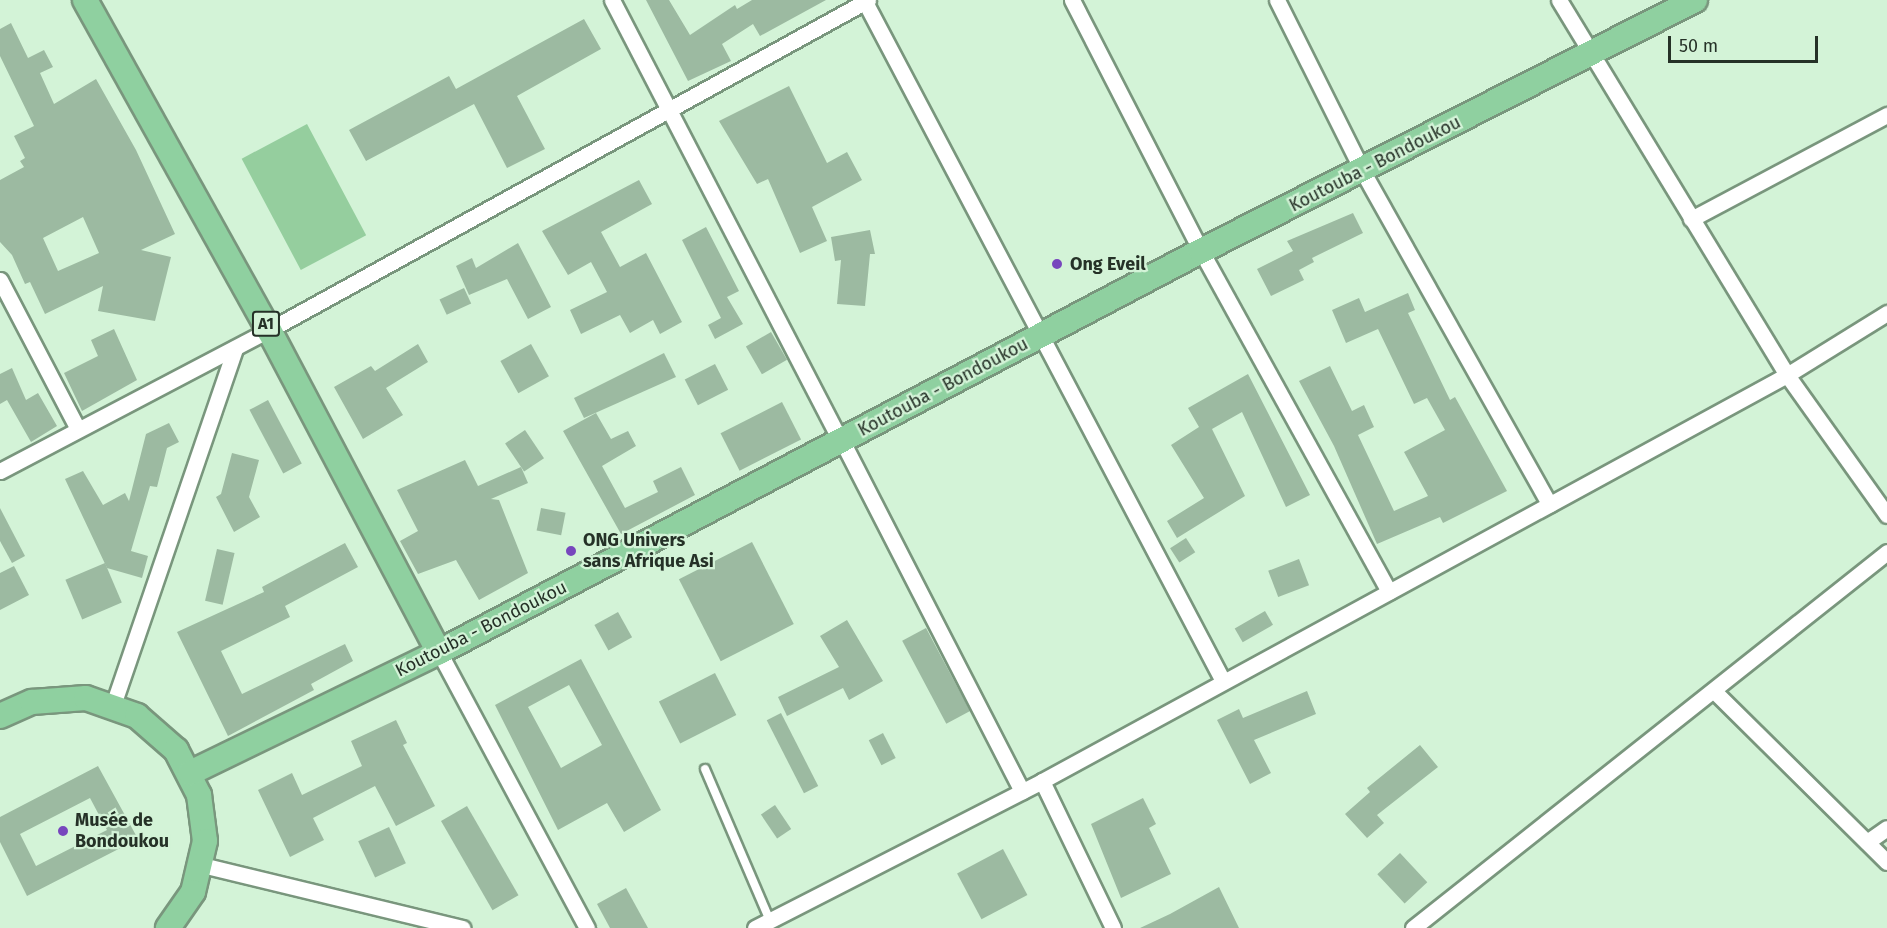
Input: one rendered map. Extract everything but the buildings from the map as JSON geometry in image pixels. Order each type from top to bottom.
[{"type":"main road","name":"A1","points":[[85,0],[269,330],[439,652]]},
{"type":"main road","name":"Koutouba - Bondoukou","points":[[190,772],[439,652],[1201,251],[1363,172],[1695,0]]},
{"type":"main road","points":[[0,716],[32,702],[59,697],[113,705],[158,731],[190,772],[204,818],[202,865],[192,892],[168,928]]},
{"type":"street","points":[[612,0],[1022,791]]},
{"type":"street","points":[[1072,0],[1201,251],[1389,591]]},
{"type":"street","points":[[1277,0],[1363,172],[1549,504]]},
{"type":"street","points":[[1559,0],[1787,375],[1887,516]]},
{"type":"street","points":[[0,471],[269,330],[865,1],[1043,334],[1223,681]]},
{"type":"street","points":[[1691,219],[1887,115]]},
{"type":"street","points":[[0,280],[78,429]]},
{"type":"street","points":[[755,928],[1042,782],[1223,681],[1787,375],[1887,313]]},
{"type":"street","points":[[113,705],[235,348]]},
{"type":"street","points":[[1413,928],[1887,552]]},
{"type":"street","points":[[439,652],[587,928]]},
{"type":"street","points":[[1714,691],[1887,862]]},
{"type":"street","points":[[1042,782],[1113,928]]},
{"type":"street","points":[[1867,842],[1887,828]]},
{"type":"street","points":[[202,865],[463,928]]},
{"type":"lane","points":[[705,768],[770,921]]},
{"type":"green space","points":[[307,124],[366,235],[301,270],[242,159]]},
{"type":"place","name":"Ong Eveil","points":[[1057,264]]},
{"type":"place","name":"ONG Univers sans Afrique Asi","points":[[571,551]]},
{"type":"place","name":"Musée de Bondoukou","points":[[63,831]]}]
